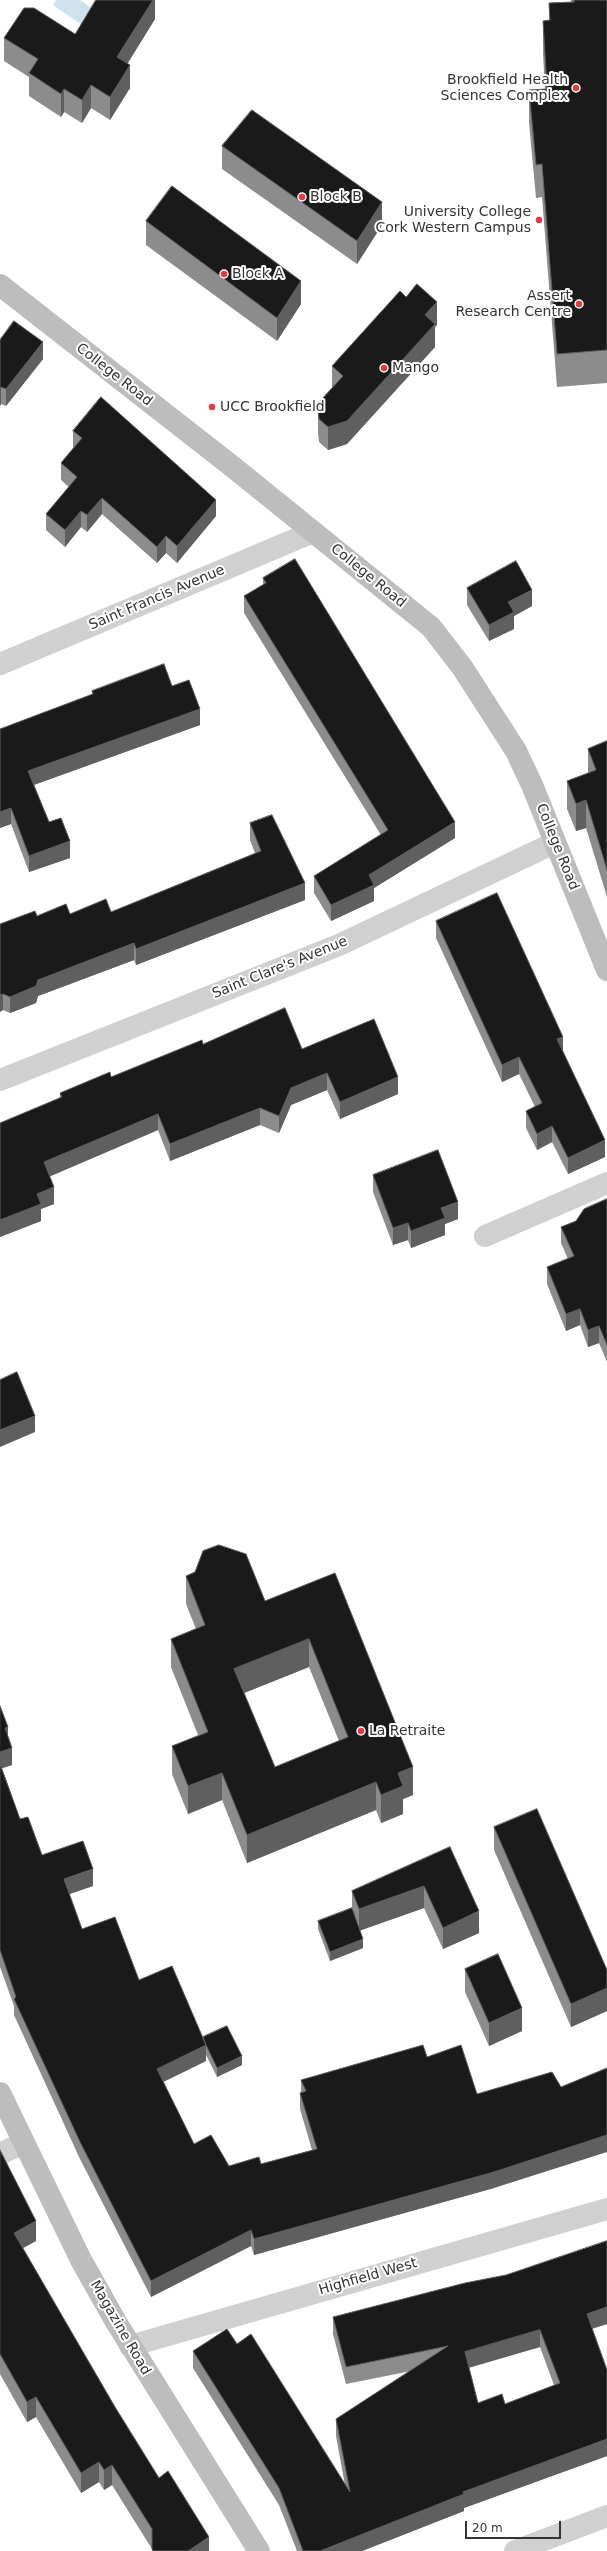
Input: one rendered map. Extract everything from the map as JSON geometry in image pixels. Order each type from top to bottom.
[{"type":"street","name":"College Road","points":[[0,285],[431,627],[462,667],[516,751],[532,785],[554,843],[607,970]]},
{"type":"street","name":"Saint Francis Avenue","points":[[0,664],[313,532]]},
{"type":"street","name":"Saint Clare's Avenue","points":[[0,1080],[338,945],[554,843]]},
{"type":"street","points":[[485,1236],[607,1183]]},
{"type":"street","name":"Magazine Road","points":[[0,2093],[81,2260],[130,2346],[260,2551]]},
{"type":"street","points":[[0,2154],[23,2143]]},
{"type":"street","name":"Highfield West","points":[[130,2346],[607,2209]]},
{"type":"street","points":[[515,2551],[607,2516]]},
{"type":"water","points":[[56,0],[80,0],[96,11],[86,28],[53,5]]},
{"type":"building","points":[[96,0],[153,0],[117,57],[130,65],[110,97],[91,85],[82,100],[64,89],[61,94],[29,73],[38,59],[4,38],[24,8],[34,8],[75,34]]},
{"type":"building","points":[[574,0],[607,0],[607,350],[557,354],[542,164],[536,165],[529,90],[547,89],[543,21],[550,20],[549,3],[574,2]]},
{"type":"building","points":[[252,110],[382,202],[357,241],[222,146]]},
{"type":"building","points":[[172,186],[301,281],[277,318],[146,221]]},
{"type":"building","name":"Mango","points":[[417,284],[437,302],[425,315],[435,324],[347,421],[328,427],[319,419],[318,410],[321,400],[343,376],[332,366],[400,291],[406,297]]},
{"type":"building","points":[[14,321],[43,342],[6,389],[1,387],[0,389],[0,340]]},
{"type":"building","points":[[101,397],[216,500],[177,546],[166,536],[157,547],[102,498],[87,515],[81,511],[65,530],[46,514],[77,477],[61,463],[82,438],[73,431]]},
{"type":"building","points":[[295,559],[455,822],[369,875],[374,885],[331,905],[314,876],[388,830],[244,596],[266,583],[263,578]]},
{"type":"building","points":[[516,561],[532,590],[508,602],[514,612],[489,625],[467,588]]},
{"type":"building","points":[[164,664],[172,686],[189,680],[200,709],[28,771],[49,822],[61,818],[70,841],[29,856],[11,808],[0,812],[0,729],[93,694],[92,691]]},
{"type":"building","points":[[607,741],[607,870],[586,800],[576,804],[567,781],[596,770],[588,749]]},
{"type":"building","points":[[272,815],[305,883],[136,949],[134,943],[38,980],[36,986],[10,997],[3,994],[0,995],[0,924],[35,911],[37,916],[66,904],[70,914],[106,899],[111,912],[261,851],[250,823]]},
{"type":"building","points":[[497,893],[563,1037],[557,1039],[605,1140],[568,1158],[552,1126],[537,1134],[526,1111],[542,1103],[519,1057],[502,1065],[436,921]]},
{"type":"building","points":[[285,1008],[302,1049],[374,1019],[398,1077],[340,1102],[327,1073],[291,1088],[279,1116],[260,1108],[170,1144],[158,1114],[44,1162],[54,1187],[37,1194],[41,1204],[0,1220],[0,1123],[62,1097],[60,1093],[110,1072],[111,1077],[202,1040],[203,1044]]},
{"type":"building","points":[[438,1150],[458,1202],[441,1208],[445,1218],[411,1231],[408,1223],[393,1228],[373,1175]]},
{"type":"building","points":[[607,1199],[607,1345],[599,1326],[588,1330],[580,1309],[566,1314],[547,1267],[574,1256],[561,1227],[576,1221],[584,1209]]},
{"type":"building","points":[[17,1372],[35,1416],[0,1430],[0,1380]]},
{"type":"building","name":"La Retraite","points":[[219,1545],[246,1554],[265,1601],[335,1573],[413,1767],[398,1773],[403,1786],[381,1795],[376,1782],[247,1835],[222,1773],[188,1786],[172,1746],[208,1732],[171,1639],[205,1625],[186,1576],[195,1572],[203,1551]],"holes":[[[309,1639],[348,1737],[275,1767],[234,1669]]]},
{"type":"building","points":[[0,1706],[8,1727],[5,1728],[12,1748],[0,1752]]},
{"type":"building","points":[[0,1764],[20,1819],[28,1817],[42,1855],[83,1841],[93,1869],[64,1879],[82,1929],[115,1917],[139,1980],[172,1966],[206,2045],[157,2069],[194,2144],[211,2135],[229,2166],[259,2157],[261,2164],[317,2149],[300,2093],[306,2091],[301,2080],[423,2045],[427,2057],[461,2045],[477,2094],[552,2072],[561,2087],[607,2068],[607,2135],[494,2172],[254,2239],[251,2230],[151,2281],[80,2142],[14,1999],[16,1997],[0,1950]]},
{"type":"building","points":[[537,1809],[607,1970],[607,1988],[571,2004],[494,1827]]},
{"type":"building","points":[[450,1847],[479,1911],[443,1928],[424,1886],[359,1909],[352,1891]]},
{"type":"building","points":[[352,1908],[363,1939],[330,1952],[318,1921]]},
{"type":"building","points":[[498,1954],[522,2008],[489,2023],[465,1969]]},
{"type":"building","points":[[227,2026],[242,2056],[217,2068],[203,2037]]},
{"type":"building","points":[[0,2150],[36,2221],[14,2233],[115,2407],[159,2478],[168,2471],[209,2537],[188,2551],[153,2551],[152,2529],[112,2465],[104,2470],[99,2462],[81,2473],[36,2397],[27,2402],[0,2354]]},
{"type":"building","points":[[607,2241],[607,2307],[587,2314],[607,2370],[607,2439],[463,2492],[464,2494],[320,2551],[303,2551],[279,2488],[193,2351],[227,2329],[237,2344],[251,2334],[350,2492],[336,2419],[448,2346],[346,2367],[333,2317],[465,2283],[506,2275]],"holes":[[[540,2330],[560,2383],[505,2404],[502,2394],[478,2403],[465,2352]]]},
{"type":"place","name":"Brookfield Health Sciences Complex","points":[[576,88]]},
{"type":"place","name":"Block B","points":[[302,197]]},
{"type":"place","name":"University College Cork Western Campus","points":[[539,220]]},
{"type":"place","name":"Block A","points":[[224,274]]},
{"type":"place","name":"Assert Research Centre","points":[[579,304]]},
{"type":"place","name":"Mango","points":[[384,368]]},
{"type":"place","name":"UCC Brookfield","points":[[212,407]]},
{"type":"place","name":"La Retraite","points":[[361,1731]]}]
